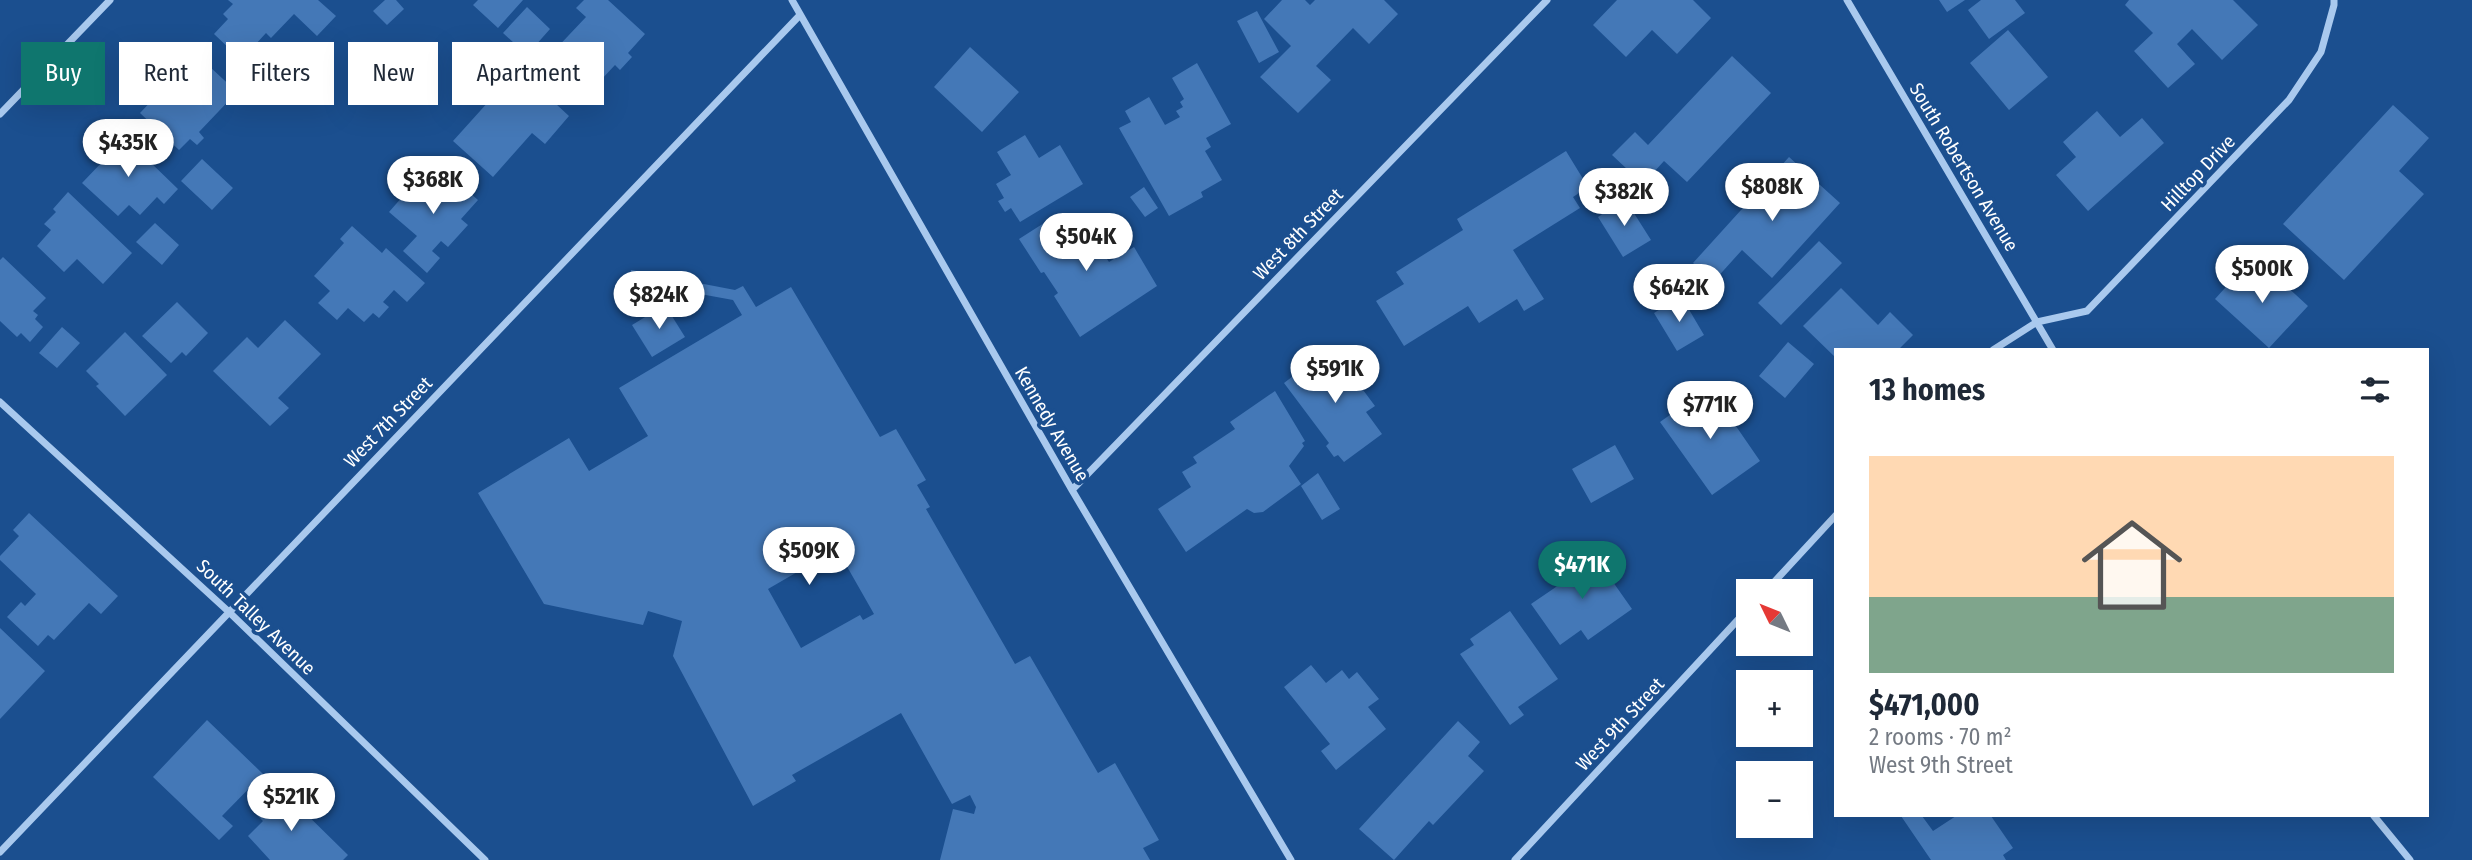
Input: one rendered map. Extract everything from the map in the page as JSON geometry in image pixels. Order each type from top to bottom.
[{"type":"street","points":[[0,114],[110,0]]},
{"type":"street","name":"Kennedy Avenue","points":[[792,0],[1072,490],[1291,860]]},
{"type":"street","name":"West 8th Street","points":[[1072,490],[1547,0]]},
{"type":"street","name":"South Robertson Avenue","points":[[1847,0],[2052,348]]},
{"type":"street","name":"Hilltop Drive","points":[[2037,323],[2087,311],[2289,100],[2321,52],[2334,0]]},
{"type":"street","name":"West 7th Street","points":[[0,852],[800,15]]},
{"type":"street","points":[[1996,348],[2037,323]]},
{"type":"street","name":"South Talley Avenue","points":[[0,402],[229,612],[485,860]]},
{"type":"street","points":[[1777,579],[1834,517]]},
{"type":"street","name":"West 9th Street","points":[[1515,860],[1736,622]]},
{"type":"street","points":[[2375,817],[2410,860]]},
{"type":"building","points":[[228,0],[318,0],[336,16],[317,36],[294,14],[271,38],[266,33],[258,42],[226,42],[226,45],[214,34],[228,19],[223,14],[233,4]]},
{"type":"building","points":[[385,0],[396,0],[404,9],[387,25],[373,11]]},
{"type":"building","points":[[478,0],[523,0],[498,28],[473,5]]},
{"type":"building","points":[[584,0],[608,0],[645,34],[628,53],[632,57],[620,70],[615,65],[604,77],[604,42],[562,42],[586,17],[576,8]]},
{"type":"building","points":[[1282,0],[1305,0],[1310,5],[1315,0],[1384,0],[1398,14],[1369,44],[1353,28],[1316,66],[1331,80],[1298,113],[1260,77],[1291,46],[1264,19]]},
{"type":"building","points":[[1617,0],[1693,0],[1711,18],[1677,54],[1652,30],[1626,57],[1593,25]]},
{"type":"building","points":[[1939,0],[1965,0],[1947,12]]},
{"type":"building","points":[[1981,0],[2015,0],[2025,13],[1989,39],[1968,10]]},
{"type":"building","points":[[2129,0],[2233,0],[2258,25],[2222,60],[2192,29],[2177,44],[2195,64],[2168,88],[2134,51],[2153,33],[2125,5]]},
{"type":"building","points":[[527,7],[550,29],[538,42],[513,42],[503,33]]},
{"type":"building","points":[[1257,11],[1279,52],[1259,63],[1237,21]]},
{"type":"building","points":[[2008,30],[2048,77],[2009,110],[1970,63]]},
{"type":"building","points":[[970,47],[1019,92],[982,132],[934,87]]},
{"type":"building","points":[[1732,56],[1771,93],[1687,182],[1664,161],[1643,184],[1612,155],[1635,132],[1648,145]]},
{"type":"building","points":[[1197,63],[1231,124],[1206,138],[1211,147],[1205,151],[1222,180],[1201,192],[1203,197],[1169,216],[1119,128],[1131,122],[1125,111],[1149,97],[1165,125],[1180,117],[1176,111],[1183,107],[1180,102],[1184,99],[1172,78]]},
{"type":"building","points":[[212,69],[226,82],[226,104],[199,132],[204,138],[197,145],[190,139],[179,150],[140,113],[148,105],[212,105]]},
{"type":"building","points":[[486,105],[557,105],[569,116],[545,144],[532,133],[493,177],[453,141]]},
{"type":"building","points":[[2393,105],[2429,138],[2399,171],[2424,194],[2344,280],[2283,224]]},
{"type":"building","points":[[2097,111],[2120,137],[2142,118],[2164,143],[2088,211],[2056,175],[2076,157],[2063,142]]},
{"type":"building","points":[[120,133],[178,189],[164,204],[157,197],[140,215],[129,205],[118,216],[82,183],[105,159],[100,154]]},
{"type":"building","points":[[1025,135],[1039,158],[1060,145],[1083,184],[1020,222],[1011,208],[1005,212],[998,201],[1004,198],[996,184],[1011,175],[997,152]]},
{"type":"building","points":[[1566,151],[1588,187],[1573,197],[1580,208],[1513,250],[1544,299],[1524,311],[1517,299],[1479,323],[1468,306],[1404,346],[1376,301],[1404,284],[1396,272],[1463,230],[1457,219]]},
{"type":"building","points":[[1789,157],[1840,203],[1772,278],[1742,250],[1714,281],[1693,263]]},
{"type":"building","points":[[202,159],[233,188],[212,210],[181,181]]},
{"type":"building","points":[[425,171],[438,183],[447,173],[478,200],[461,219],[468,225],[448,247],[441,241],[432,251],[440,258],[427,273],[403,251],[417,236],[389,212]]},
{"type":"building","points":[[1144,187],[1158,208],[1145,217],[1130,197]]},
{"type":"building","points":[[68,192],[132,253],[103,284],[77,259],[64,272],[37,246],[51,230],[44,224],[56,212],[53,209]]},
{"type":"building","points":[[1625,199],[1651,240],[1623,257],[1598,217]]},
{"type":"building","points":[[1055,216],[1061,226],[1070,219],[1087,228],[1109,262],[1134,247],[1157,286],[1080,337],[1054,296],[1058,293],[1019,239]]},
{"type":"building","points":[[155,223],[179,245],[162,265],[136,242]]},
{"type":"building","points":[[352,226],[382,253],[386,248],[425,283],[407,302],[394,290],[383,302],[389,307],[379,318],[373,313],[364,322],[348,308],[337,320],[318,303],[330,291],[314,276],[344,243],[340,239]]},
{"type":"building","points":[[1819,241],[1842,263],[1781,325],[1758,303]]},
{"type":"building","points":[[3,257],[46,298],[33,311],[38,315],[35,319],[43,327],[30,342],[21,333],[17,337],[0,321],[0,260]]},
{"type":"building","points":[[2244,267],[2260,282],[2270,271],[2308,306],[2269,348],[2215,299]]},
{"type":"building","points":[[631,270],[735,290],[743,286],[756,307],[791,287],[880,437],[896,429],[926,480],[917,485],[930,507],[926,509],[1015,664],[1030,656],[1098,773],[1115,763],[1159,840],[1143,848],[1150,860],[940,860],[953,809],[974,814],[976,807],[970,795],[952,804],[901,713],[792,775],[796,781],[753,806],[673,656],[682,621],[648,611],[643,625],[544,604],[478,493],[569,438],[589,471],[648,436],[619,388],[742,315],[733,300],[629,281]],"holes":[[[837,549],[874,614],[863,620],[860,615],[801,648],[768,589]]]},
{"type":"building","points":[[1841,288],[1878,325],[1890,312],[1913,335],[1900,348],[1834,348],[1834,356],[1803,326]]},
{"type":"building","points":[[1681,296],[1704,335],[1677,351],[1654,313]]},
{"type":"building","points":[[177,302],[208,333],[186,356],[182,352],[171,363],[142,336]]},
{"type":"building","points":[[665,305],[685,337],[652,357],[632,325]]},
{"type":"building","points":[[285,320],[321,354],[278,398],[289,408],[270,426],[213,371],[247,337],[258,348]]},
{"type":"building","points":[[62,327],[80,343],[57,368],[39,353]]},
{"type":"building","points":[[125,332],[167,375],[125,416],[96,386],[99,384],[86,371]]},
{"type":"building","points":[[1788,342],[1814,364],[1785,398],[1759,376]]},
{"type":"building","points":[[1331,347],[1375,406],[1366,412],[1382,434],[1344,462],[1338,455],[1334,457],[1326,446],[1329,443],[1284,383]]},
{"type":"building","points":[[1709,387],[1760,461],[1712,495],[1660,422]]},
{"type":"building","points":[[1275,391],[1305,441],[1289,466],[1301,484],[1263,512],[1254,513],[1247,509],[1186,552],[1158,509],[1191,487],[1182,472],[1197,463],[1193,457],[1235,429],[1230,422]]},
{"type":"building","points":[[1615,445],[1634,479],[1591,503],[1572,469]]},
{"type":"building","points":[[1318,473],[1340,509],[1322,520],[1301,486]]},
{"type":"building","points":[[29,513],[118,596],[101,614],[89,603],[54,640],[48,635],[38,646],[7,617],[21,602],[25,606],[36,594],[0,560],[0,556],[19,536],[13,530]]},
{"type":"building","points":[[1589,548],[1632,609],[1588,640],[1581,630],[1560,645],[1531,604],[1575,574],[1567,562]]},
{"type":"building","points":[[1510,611],[1558,679],[1518,707],[1524,715],[1510,725],[1460,654],[1474,645],[1470,639]]},
{"type":"building","points":[[0,628],[45,671],[0,719]]},
{"type":"building","points":[[1311,665],[1326,683],[1342,670],[1349,679],[1357,672],[1379,699],[1368,707],[1386,729],[1336,770],[1321,751],[1330,744],[1284,687]]},
{"type":"building","points":[[207,720],[263,774],[222,816],[233,826],[219,840],[153,777]]},
{"type":"building","points":[[1458,721],[1480,742],[1468,756],[1484,771],[1433,825],[1429,821],[1394,860],[1359,829]]},
{"type":"building","points":[[274,788],[292,805],[294,802],[348,855],[343,860],[270,860],[248,836],[263,821],[252,810]]},
{"type":"building","points":[[1902,817],[1923,817],[1933,831],[1954,817],[1992,817],[2013,848],[2003,855],[2006,860],[1931,860]]}]
